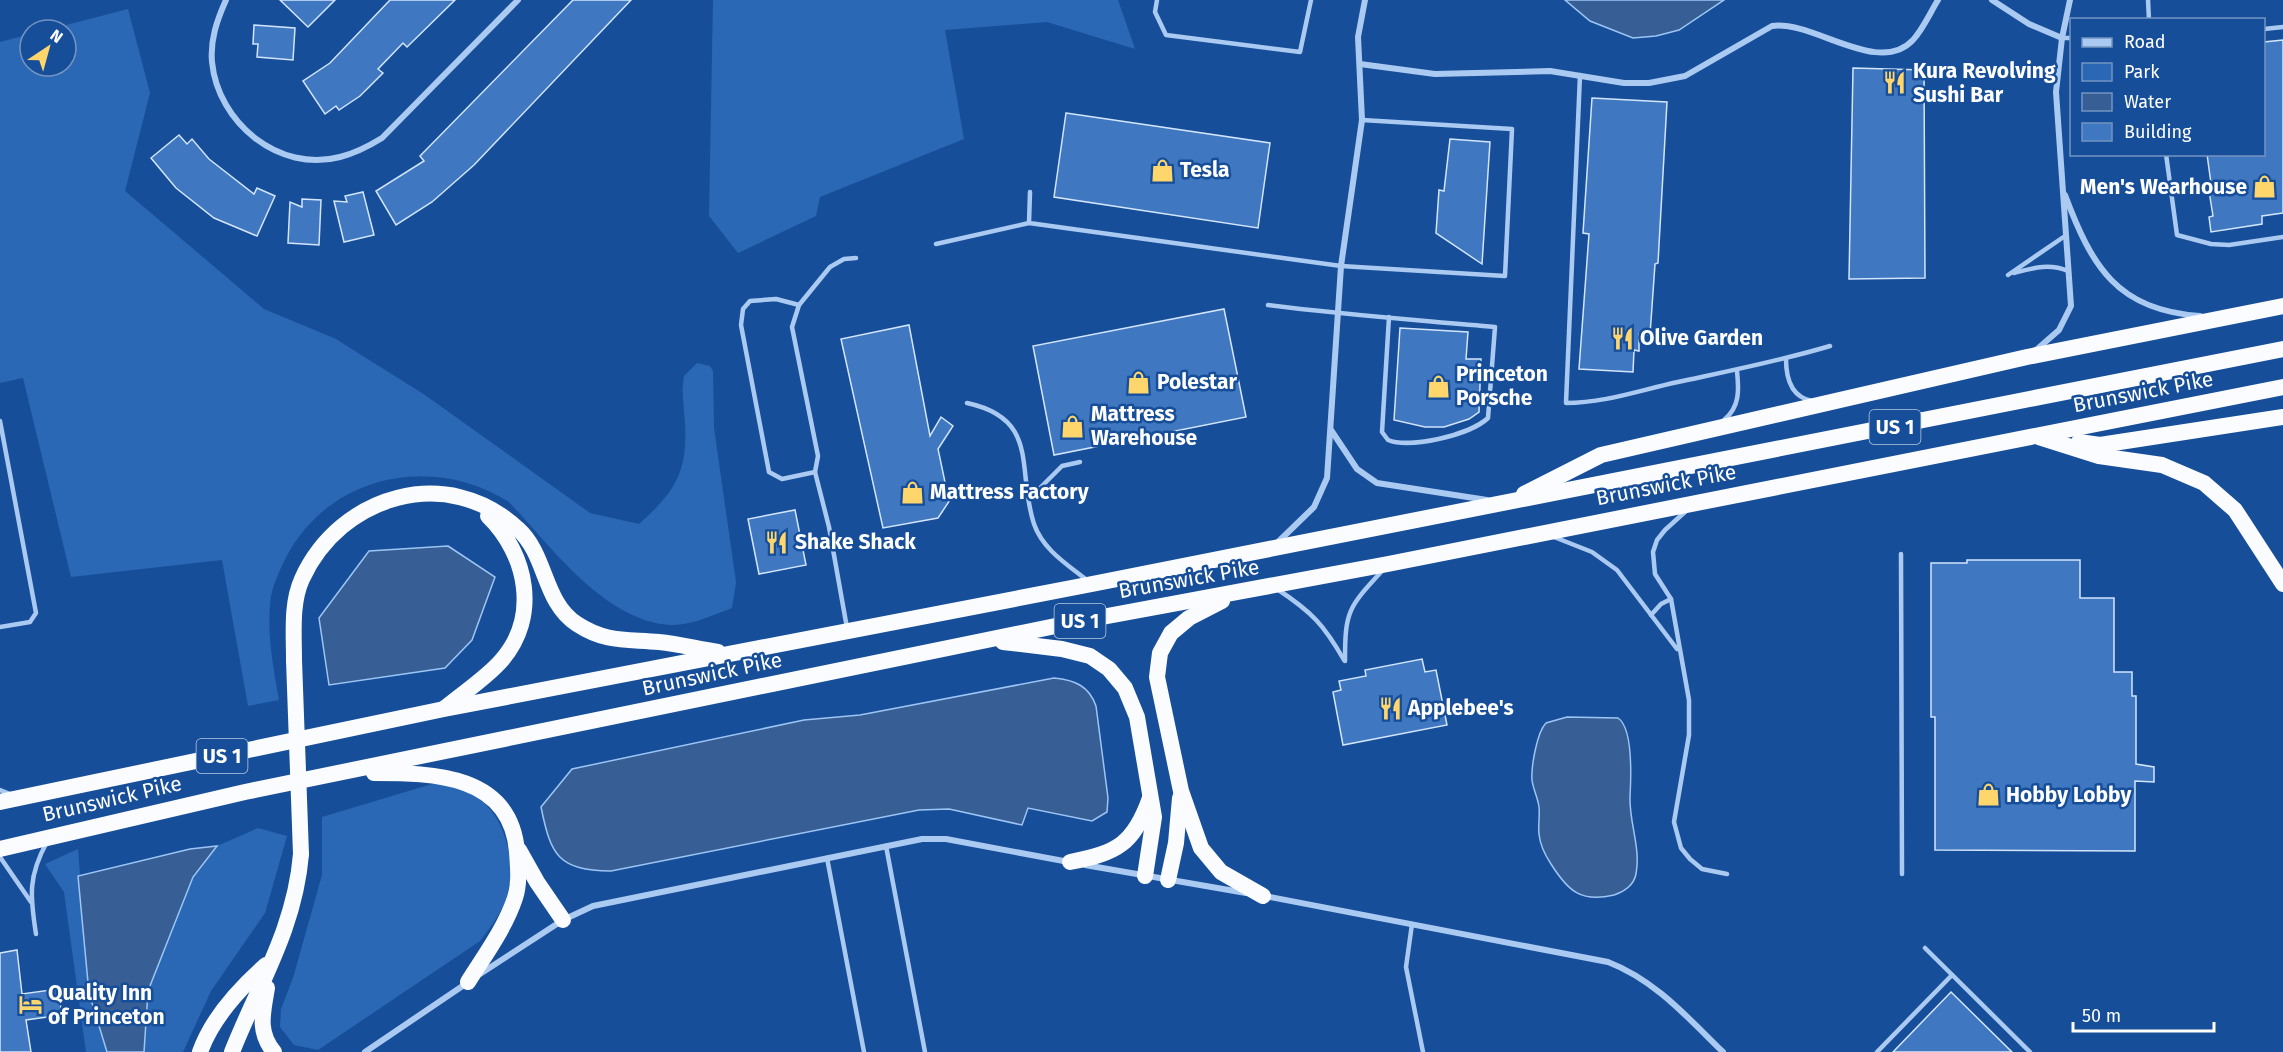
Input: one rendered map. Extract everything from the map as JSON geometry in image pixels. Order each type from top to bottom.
[{"type":"highway","points":[[1508,503],[1601,455],[2027,357],[2283,306]]},
{"type":"highway","name":"Brunswick Pike","points":[[0,802],[444,709],[1269,550],[2283,349]]},
{"type":"highway","name":"Brunswick Pike","points":[[0,849],[337,773],[989,640],[1388,564],[2283,387]]},
{"type":"highway","points":[[2035,436],[2100,445],[2283,417]]},
{"type":"highway","points":[[2035,436],[2099,456],[2162,465],[2204,483],[2235,510],[2259,543],[2283,584]]},
{"type":"highway","points":[[232,1052],[292,914],[301,854],[294,660],[295,612],[301,580],[311,561],[341,527],[377,504],[395,497],[430,493],[462,499],[496,513],[526,538],[538,555],[550,591],[575,623],[607,639],[659,642],[730,655]]},
{"type":"highway","points":[[444,709],[505,656],[517,635],[525,604],[524,582],[511,544],[488,516],[462,499]]},
{"type":"highway","points":[[1244,592],[1189,618],[1171,633],[1160,653],[1157,677],[1181,791],[1201,848],[1208,858],[1231,879],[1263,896]]},
{"type":"highway","points":[[989,640],[1076,652],[1095,659],[1116,676],[1125,688],[1135,708],[1154,822],[1145,876]]},
{"type":"highway","points":[[337,773],[438,775],[471,785],[500,807],[537,882],[563,920]]},
{"type":"highway","points":[[1168,880],[1176,843],[1181,791]]},
{"type":"highway","points":[[1070,862],[1101,855],[1130,837],[1140,825],[1151,795]]},
{"type":"highway","points":[[468,982],[504,924],[516,895],[516,843]]},
{"type":"highway","points":[[200,1051],[241,987],[272,960]]},
{"type":"highway","points":[[272,960],[261,1020],[265,1039],[274,1052]]},
{"type":"street","points":[[226,0],[212,39],[212,61],[222,101],[234,119],[251,137],[271,150],[292,157],[316,160],[354,153],[382,138],[518,0]]},
{"type":"street","points":[[1269,550],[1300,523],[1323,492],[1327,477],[1341,266],[1362,120],[1358,38],[1365,0]]},
{"type":"street","points":[[1360,64],[1435,74],[1528,71],[1580,75],[1624,83],[1672,80],[1723,56],[1772,26],[1787,24],[1871,52],[1889,53],[1903,49],[1914,39],[1938,0]]},
{"type":"street","points":[[1992,0],[2029,24],[2062,38]]},
{"type":"street","points":[[2027,357],[2059,330],[2071,306],[2056,92],[2062,38],[2070,0]]},
{"type":"street","points":[[2063,189],[2084,243],[2095,263],[2112,281],[2135,298],[2159,310],[2175,314],[2232,316]]},
{"type":"street","points":[[1331,430],[1357,469],[1377,483],[1508,503]]},
{"type":"street","points":[[365,1052],[563,920],[593,906],[886,846],[937,838],[1596,958],[1620,967],[1658,990],[1724,1052]]},
{"type":"lane","points":[[1157,0],[1155,12],[1166,34],[1300,52],[1311,0]]},
{"type":"lane","points":[[2148,0],[2149,18]]},
{"type":"lane","points":[[2265,28],[2283,27]]},
{"type":"lane","points":[[2062,38],[2070,38]]},
{"type":"lane","points":[[1580,75],[1566,403],[1592,403],[1678,382],[1737,371],[1830,346]]},
{"type":"lane","points":[[936,244],[1029,223],[1341,266],[1505,276],[1512,129],[1362,120]]},
{"type":"lane","points":[[2166,156],[2177,234],[2211,244],[2229,245],[2283,237]]},
{"type":"lane","points":[[1029,223],[1030,192]]},
{"type":"lane","points":[[2066,236],[2008,275],[2038,267],[2053,266],[2068,271]]},
{"type":"lane","points":[[848,632],[829,527],[815,472],[818,456],[792,327],[799,305],[830,267],[844,260],[856,258]]},
{"type":"lane","points":[[799,305],[776,299],[750,301],[743,309],[741,325],[770,472],[782,478],[815,472]]},
{"type":"lane","points":[[1268,305],[1337,314],[1389,317],[1495,327],[1488,418],[1479,427],[1410,445],[1388,440],[1382,432],[1389,317]]},
{"type":"lane","points":[[1786,359],[1787,381],[1797,394],[1807,400],[1826,403]]},
{"type":"lane","points":[[1714,429],[1730,416],[1737,402],[1740,392],[1737,371]]},
{"type":"lane","points":[[967,402],[1000,414],[1013,426],[1020,446],[1034,524],[1040,537],[1053,553],[1092,584]]},
{"type":"lane","points":[[0,422],[36,613],[30,622],[0,627]]},
{"type":"lane","points":[[1030,498],[1062,466],[1080,462]]},
{"type":"lane","points":[[1695,502],[1665,530],[1653,552],[1655,574],[1671,599],[1678,650],[1686,676],[1689,700],[1689,735],[1675,804],[1676,836],[1681,848],[1702,868],[1727,874]]},
{"type":"lane","points":[[1543,533],[1603,559],[1629,584],[1678,650]]},
{"type":"lane","points":[[1901,554],[1902,874]]},
{"type":"lane","points":[[1272,586],[1304,607],[1326,629],[1345,661],[1345,628],[1353,603],[1388,564]]},
{"type":"lane","points":[[1651,615],[1661,604],[1671,599]]},
{"type":"lane","points":[[0,790],[21,798]]},
{"type":"lane","points":[[36,934],[31,902],[34,865],[51,836]]},
{"type":"lane","points":[[886,846],[925,1052]]},
{"type":"lane","points":[[0,857],[31,902]]},
{"type":"lane","points":[[827,858],[864,1052]]},
{"type":"lane","points":[[1412,924],[1406,967],[1423,1052]]},
{"type":"lane","points":[[1925,948],[2030,1052]]},
{"type":"lane","points":[[1877,1052],[1952,975]]},
{"type":"green space","points":[[713,0],[1118,0],[1135,49],[1047,22],[945,30],[964,139],[820,197],[816,216],[738,253],[709,216]]},
{"type":"green space","points":[[128,9],[150,93],[125,191],[264,309],[336,339],[425,395],[590,513],[639,524],[662,502],[677,480],[684,455],[684,376],[697,363],[710,366],[713,371],[714,428],[736,582],[732,608],[678,625],[646,620],[623,610],[601,596],[561,559],[509,502],[480,487],[450,479],[419,476],[389,480],[360,489],[333,503],[310,524],[290,550],[274,584],[269,622],[279,700],[248,706],[222,560],[71,577],[23,378],[0,383],[0,42],[18,37],[18,78],[78,78],[78,22]]},
{"type":"green space","points":[[432,784],[448,785],[474,795],[493,813],[500,824],[513,877],[504,905],[480,941],[318,1050],[294,1045],[280,1027],[281,1009],[293,978],[322,875],[322,817]]},
{"type":"green space","points":[[258,828],[287,836],[265,913],[211,991],[183,1052],[144,1052],[148,991],[193,877],[217,846]]},
{"type":"green space","points":[[78,849],[89,993],[107,1052],[86,1052],[64,892],[45,864]]},
{"type":"water","points":[[1565,0],[1724,0],[1679,30],[1656,36],[1633,38],[1590,21]]},
{"type":"water","points":[[448,546],[495,577],[472,640],[445,668],[329,685],[319,618],[369,551]]},
{"type":"water","points":[[1054,678],[1080,685],[1089,693],[1096,706],[1108,798],[1107,812],[1092,821],[1028,808],[1022,825],[949,809],[919,810],[611,871],[593,870],[568,863],[560,857],[549,838],[541,807],[572,769],[804,720],[860,715]]},
{"type":"water","points":[[1567,717],[1618,718],[1623,724],[1629,743],[1630,806],[1637,864],[1635,878],[1631,885],[1614,895],[1593,897],[1576,893],[1557,873],[1540,842],[1539,807],[1532,780],[1535,750],[1546,723]]},
{"type":"water","points":[[217,846],[193,877],[148,991],[144,1052],[107,1052],[89,993],[78,876],[190,849]]},
{"type":"building","points":[[280,0],[335,0],[308,27]]},
{"type":"building","points":[[390,0],[455,0],[407,47],[403,43],[378,69],[383,73],[360,96],[339,110],[336,106],[325,114],[303,81],[330,63]]},
{"type":"building","points":[[573,0],[631,0],[474,165],[432,202],[396,225],[376,191],[424,161],[420,156]]},
{"type":"building","points":[[254,25],[295,28],[293,60],[257,57],[258,44],[253,44]]},
{"type":"building","points":[[2283,40],[2283,213],[2262,216],[2262,224],[2211,232],[2209,217],[2213,216],[2209,191],[2212,191],[2207,156],[2265,156],[2265,42]]},
{"type":"building","points":[[1853,68],[1924,70],[1925,278],[1849,279]]},
{"type":"building","points":[[1592,98],[1667,102],[1658,263],[1655,264],[1650,335],[1639,334],[1639,351],[1634,350],[1633,372],[1579,369],[1589,234],[1583,233]]},
{"type":"building","name":"Tesla","points":[[1066,113],[1270,143],[1258,228],[1054,197]]},
{"type":"building","points":[[179,135],[187,144],[192,139],[209,159],[254,194],[257,188],[275,196],[257,236],[214,218],[176,188],[151,158]]},
{"type":"building","points":[[1450,139],[1490,142],[1482,264],[1436,233],[1439,190],[1444,191]]},
{"type":"building","points":[[363,192],[374,235],[344,242],[334,201],[347,202],[345,196]]},
{"type":"building","points":[[302,199],[321,200],[319,245],[288,243],[290,202],[302,207]]},
{"type":"building","name":"Polestar","points":[[1224,309],[1246,417],[1054,455],[1033,346]]},
{"type":"building","points":[[909,325],[930,436],[941,417],[953,426],[938,449],[945,482],[940,489],[952,497],[938,518],[883,528],[841,339]]},
{"type":"building","name":"Princeton Porsche","points":[[1400,328],[1468,332],[1466,359],[1481,359],[1479,412],[1469,419],[1444,427],[1425,427],[1394,420]]},
{"type":"building","name":"Shake Shack","points":[[795,510],[806,565],[759,574],[748,519]]},
{"type":"building","points":[[1967,560],[2080,560],[2080,598],[2114,598],[2114,672],[2132,672],[2132,696],[2136,696],[2136,764],[2154,767],[2154,782],[2135,781],[2135,851],[1935,850],[1935,717],[1931,717],[1931,563],[1967,563]]},
{"type":"building","name":"Applebee's","points":[[1422,659],[1425,672],[1436,670],[1447,725],[1343,745],[1333,692],[1341,690],[1339,681],[1366,676],[1365,670]]},
{"type":"building","name":"Quality Inn of Princeton","points":[[17,950],[22,994],[58,989],[62,1015],[26,1020],[31,1052],[0,1052],[0,953]]},
{"type":"building","points":[[1951,992],[2012,1052],[1893,1052]]},
{"type":"place","name":"Kura Revolving Sushi Bar","points":[[1895,83]]},
{"type":"place","name":"Tesla","points":[[1162,170]]},
{"type":"place","name":"Men's Wearhouse","points":[[2265,187]]},
{"type":"place","name":"Olive Garden","points":[[1622,338]]},
{"type":"place","name":"Polestar","points":[[1139,382]]},
{"type":"place","name":"Princeton Porsche","points":[[1438,386]]},
{"type":"place","name":"Mattress Warehouse","points":[[1073,426]]},
{"type":"place","name":"Mattress Factory","points":[[912,492]]},
{"type":"place","name":"Shake Shack","points":[[777,542]]},
{"type":"place","name":"Applebee's","points":[[1390,708]]},
{"type":"place","name":"Hobby Lobby","points":[[1988,795]]},
{"type":"place","name":"Quality Inn of Princeton","points":[[30,1005]]}]
